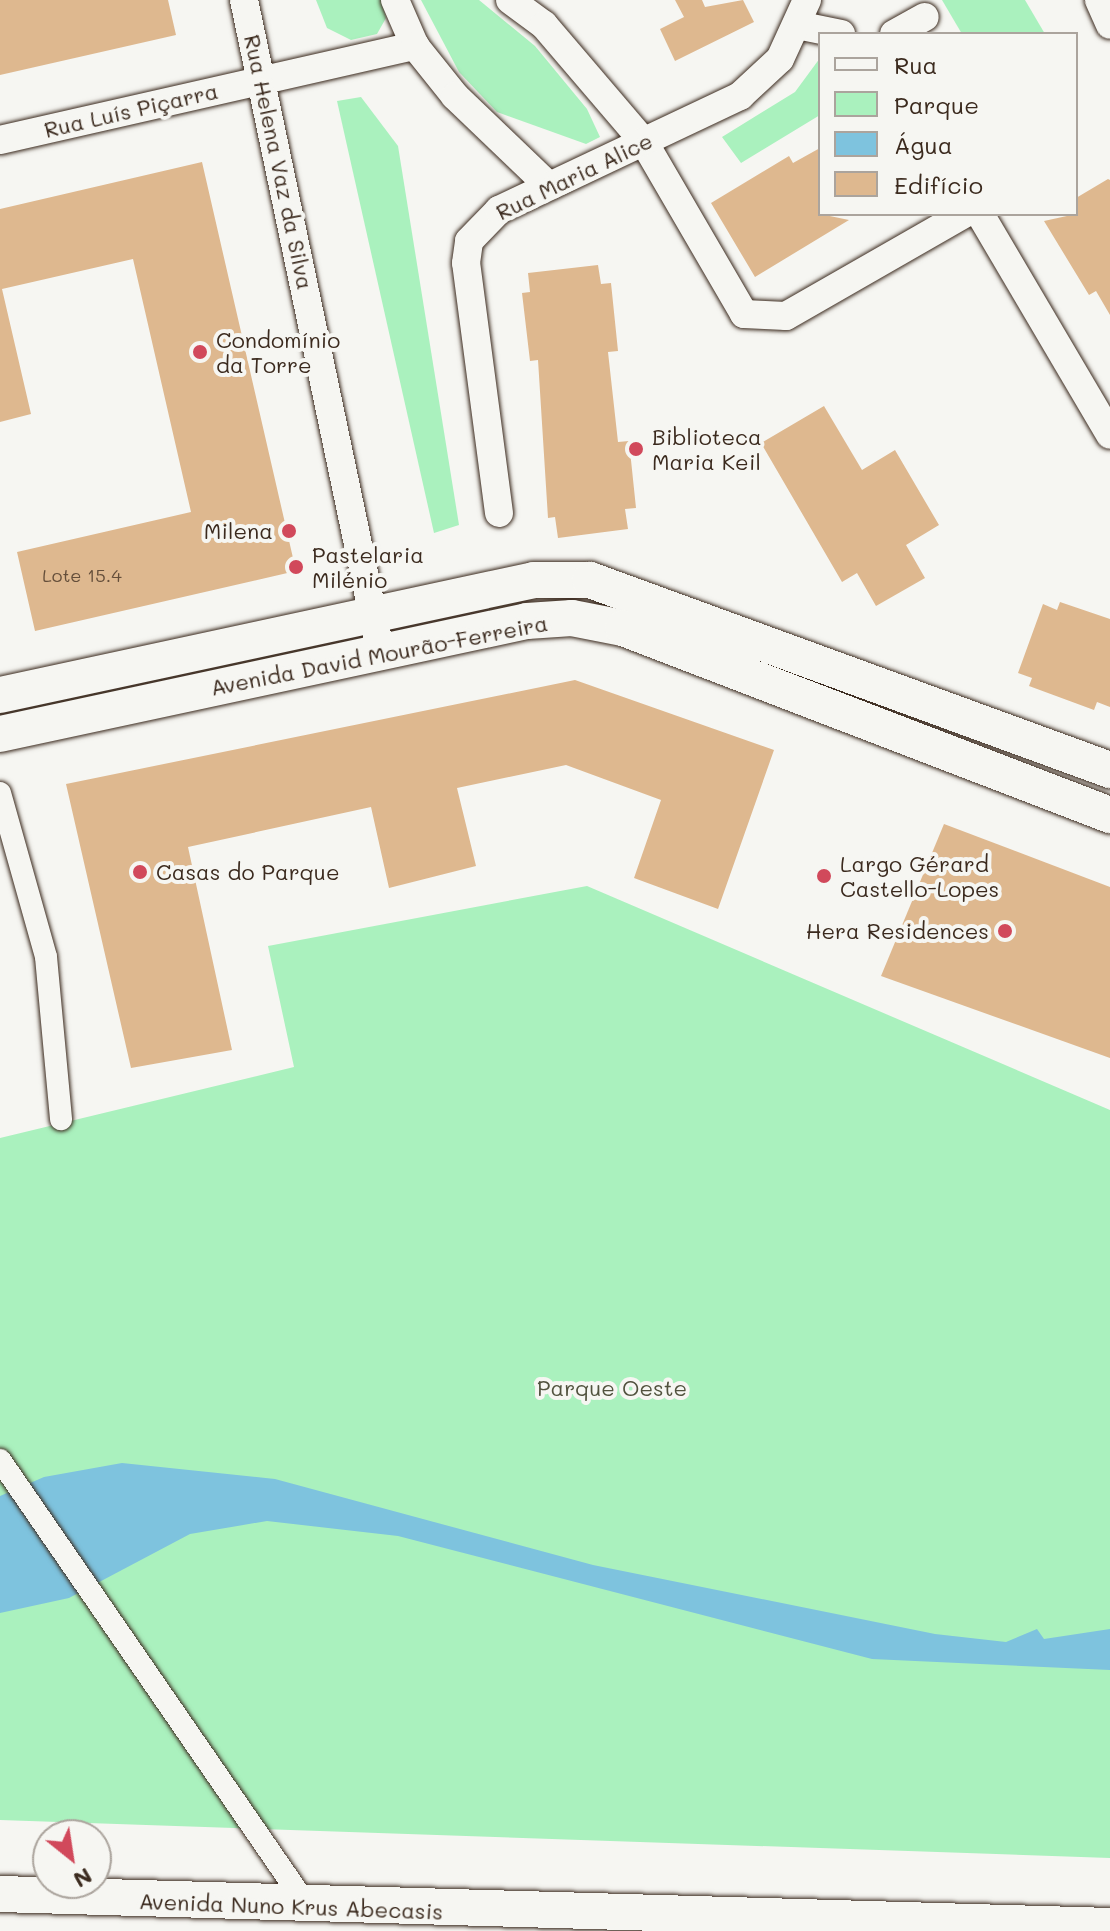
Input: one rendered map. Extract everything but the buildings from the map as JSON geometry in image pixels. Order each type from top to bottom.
[{"type":"street","name":"Rua Helena Vaz da Silva","points":[[244,0],[381,654]]},
{"type":"street","points":[[395,0],[415,46],[455,96],[549,186]]},
{"type":"street","points":[[510,0],[548,12],[644,142],[731,300],[760,320],[786,316],[961,216]]},
{"type":"street","points":[[1099,0],[1110,25]]},
{"type":"street","points":[[802,12],[837,32]]},
{"type":"street","name":"Rua Maria Alice","points":[[499,513],[466,263],[480,224],[549,186],[644,142],[762,80],[802,12]]},
{"type":"street","points":[[898,32],[925,17]]},
{"type":"street","name":"Rua Luís Piçarra","points":[[0,140],[415,46]]},
{"type":"street","points":[[981,216],[1110,435]]},
{"type":"street","name":"Avenida David Mourão-Ferreira","points":[[0,695],[534,580],[621,586],[1110,770]]},
{"type":"street","name":"Avenida David Mourão-Ferreira","points":[[0,734],[527,621],[572,618],[623,628],[1110,815]]},
{"type":"street","points":[[0,793],[46,957],[61,1119]]},
{"type":"street","points":[[6,1469],[308,1908]]},
{"type":"street","name":"Avenida Nuno Krus Abecasis","points":[[0,1894],[308,1908],[1110,1926]]},
{"type":"green space","points":[[316,0],[381,0],[386,18],[377,34],[351,40],[327,28]]},
{"type":"green space","points":[[421,0],[479,0],[535,46],[587,109],[600,137],[586,144],[497,112],[459,72]]},
{"type":"green space","points":[[942,0],[1025,0],[1044,32],[961,32]]},
{"type":"green space","points":[[818,61],[818,116],[741,163],[722,137],[795,92]]},
{"type":"green space","points":[[361,97],[398,146],[459,525],[434,533],[337,101]]},
{"type":"green space","name":"Parque Oeste","points":[[587,886],[1110,1110],[1110,1858],[112,1824],[112,1819],[0,1820],[0,1138],[294,1067],[268,946]]},
{"type":"water","points":[[122,1463],[275,1479],[593,1565],[935,1634],[1006,1642],[1037,1629],[1044,1639],[1110,1629],[1110,1670],[872,1659],[398,1536],[267,1521],[190,1534],[69,1598],[0,1613],[0,1496],[44,1477]]},
{"type":"place","name":"Condomínio da Torre","points":[[200,352]]},
{"type":"place","name":"Biblioteca Maria Keil","points":[[636,449]]},
{"type":"place","name":"Milena","points":[[289,531]]},
{"type":"place","name":"Pastelaria Milénio","points":[[296,567]]},
{"type":"place","name":"Casas do Parque","points":[[140,872]]},
{"type":"place","name":"Largo Gérard Castello-Lopes","points":[[824,876]]},
{"type":"place","name":"Hera Residences","points":[[1005,931]]}]
